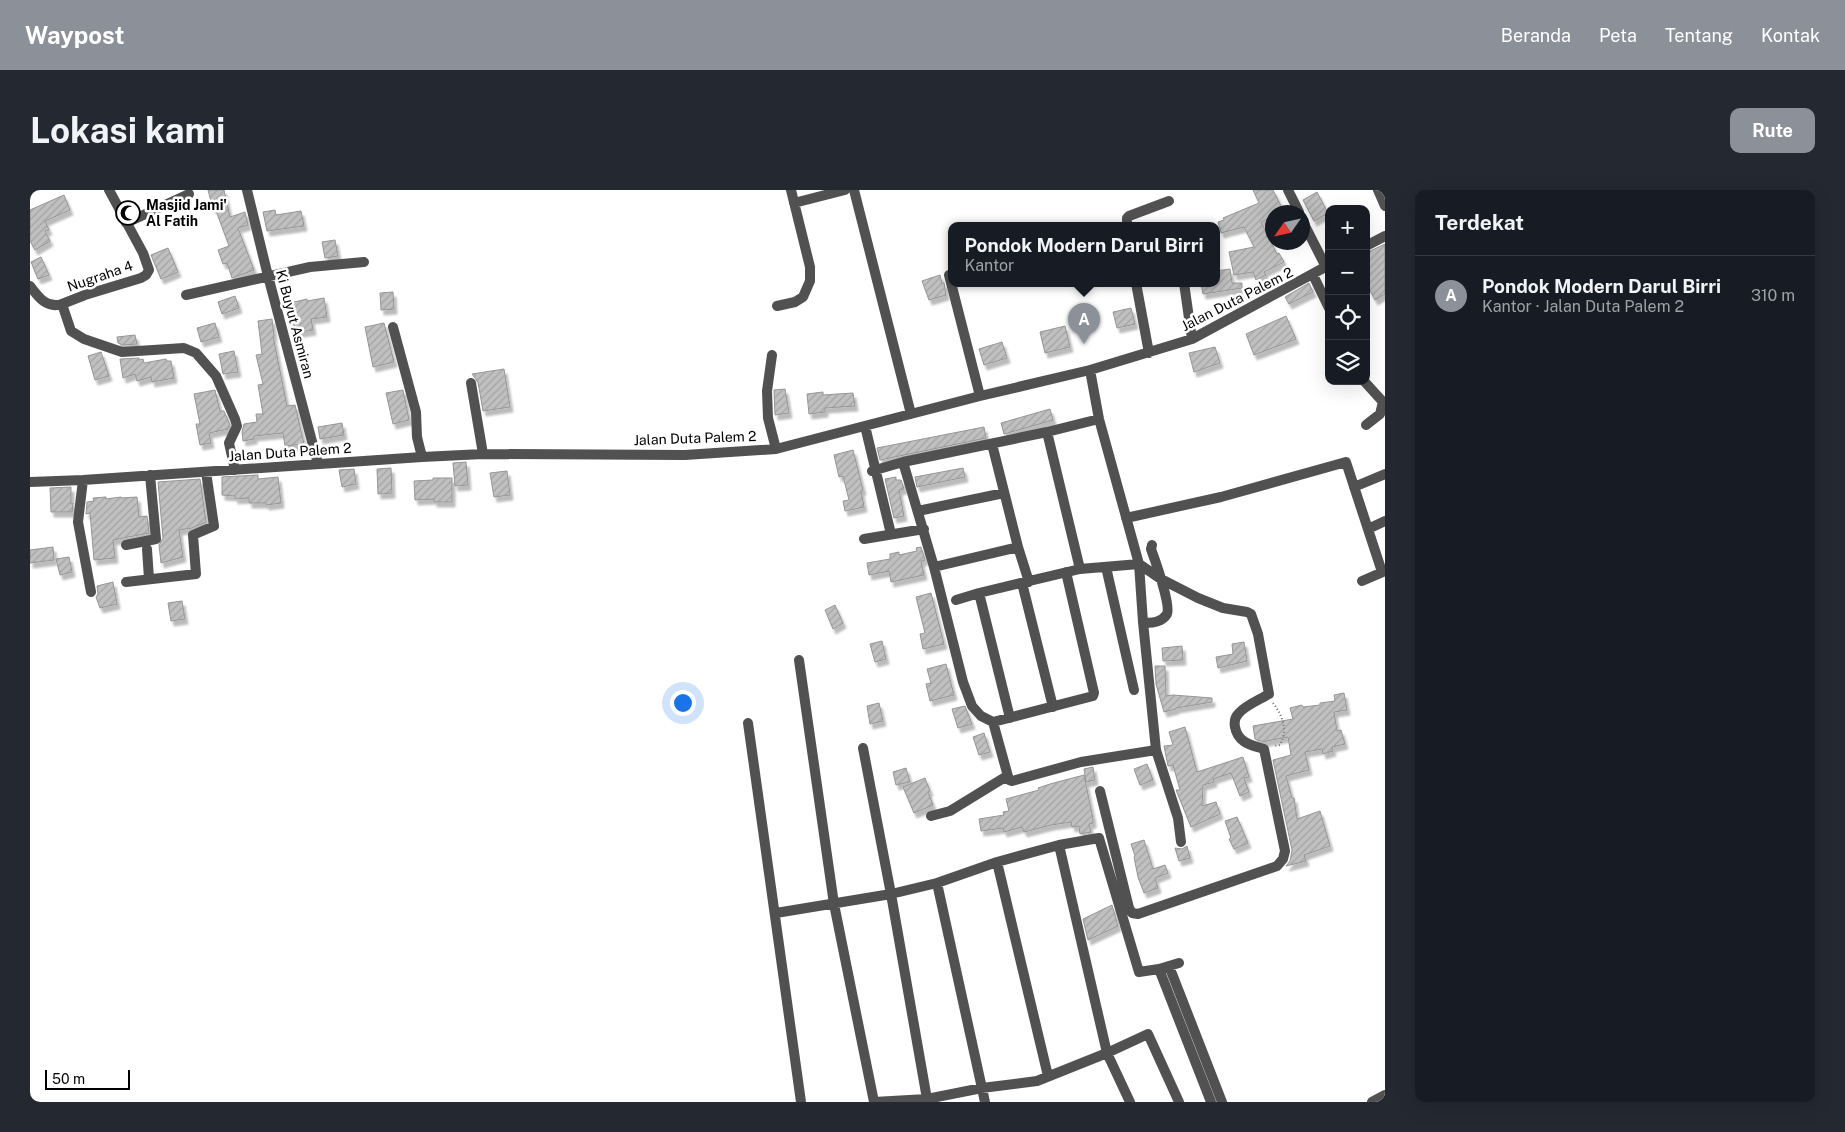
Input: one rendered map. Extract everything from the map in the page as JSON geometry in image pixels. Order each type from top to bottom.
[{"type":"street","name":"Nugraha 4","points":[[63,306],[85,295],[141,278],[149,270],[147,260],[109,190]]},
{"type":"street","name":"Ki Buyut Asmiran","points":[[247,190],[318,464]]},
{"type":"street","points":[[776,306],[796,302],[803,297],[810,281],[810,268],[791,190]]},
{"type":"street","points":[[794,203],[845,190]]},
{"type":"street","points":[[854,190],[911,414]]},
{"type":"street","points":[[1288,190],[1296,205]]},
{"type":"street","points":[[1378,190],[1385,206]]},
{"type":"street","points":[[126,223],[189,194]]},
{"type":"street","points":[[1127,222],[1129,216],[1169,201]]},
{"type":"street","points":[[1310,235],[1325,262]]},
{"type":"street","points":[[1370,244],[1385,236]]},
{"type":"street","points":[[186,295],[310,267],[364,262]]},
{"type":"street","name":"Jalan Duta Palem 2","points":[[30,482],[483,454],[685,455],[776,449],[980,396],[1090,370],[1192,340],[1325,267]]},
{"type":"street","points":[[1313,275],[1325,300]]},
{"type":"street","points":[[30,286],[38,297],[47,304],[63,306],[71,331],[76,336],[122,352],[184,348],[196,353],[216,376],[235,418],[237,426],[230,443],[235,470]]},
{"type":"street","points":[[952,287],[980,396]]},
{"type":"street","points":[[1137,287],[1149,353]]},
{"type":"street","points":[[1185,287],[1192,340]]},
{"type":"street","points":[[393,327],[416,412],[417,437],[422,457]]},
{"type":"street","points":[[772,356],[767,391],[768,418],[776,449]]},
{"type":"street","points":[[1090,370],[1099,419],[1139,564],[1142,622],[1156,750],[1178,818],[1181,842]]},
{"type":"street","points":[[471,383],[483,454]]},
{"type":"street","points":[[1366,425],[1380,414],[1383,402],[1368,385]]},
{"type":"street","points":[[874,471],[903,462],[1047,432],[1099,419]]},
{"type":"street","points":[[865,426],[874,471],[892,534]]},
{"type":"street","points":[[1047,432],[1080,569]]},
{"type":"street","points":[[992,444],[1018,547],[1053,707]]},
{"type":"street","points":[[903,462],[924,529],[967,695],[972,706],[986,720],[993,722],[1093,696],[1094,693],[1066,572]]},
{"type":"street","points":[[1126,518],[1221,498],[1346,462],[1384,571],[1362,581]]},
{"type":"street","points":[[126,582],[196,574],[193,535],[214,526],[206,472]]},
{"type":"street","points":[[1354,487],[1385,474]]},
{"type":"street","points":[[126,545],[156,539],[150,475]]},
{"type":"street","points":[[83,480],[78,522],[91,592]]},
{"type":"street","points":[[918,512],[1004,493]]},
{"type":"street","points":[[1368,529],[1385,521]]},
{"type":"street","points":[[864,539],[924,529]]},
{"type":"street","points":[[1142,622],[1155,622],[1167,613],[1161,579],[1151,549],[1152,545]]},
{"type":"street","points":[[934,566],[1018,547]]},
{"type":"street","points":[[147,549],[149,580]]},
{"type":"street","points":[[956,600],[1080,569],[1139,564],[1161,579],[1222,608],[1251,614],[1258,634],[1268,694],[1238,713],[1234,724],[1236,732],[1243,742],[1264,749],[1285,850],[1283,859],[1277,866],[1138,914],[1132,913],[1129,908],[1100,791]]},
{"type":"street","points":[[1106,567],[1134,690]]},
{"type":"street","points":[[979,593],[1010,718]]},
{"type":"street","points":[[799,660],[834,904],[874,1102],[927,1099],[982,1088],[1037,1081],[1107,1053],[1148,1034],[1180,1102]]},
{"type":"street","points":[[993,722],[1007,776],[1012,781],[1081,762],[1156,750]]},
{"type":"street","points":[[748,724],[776,912],[801,1102]]},
{"type":"street","points":[[863,748],[892,894],[927,1099]]},
{"type":"street","points":[[931,816],[950,811],[1007,776]]},
{"type":"street","points":[[776,912],[892,894],[937,883],[997,862],[1098,838],[1139,972],[1169,966]]},
{"type":"street","points":[[1059,846],[1107,1053],[1130,1102]]},
{"type":"street","points":[[997,862],[1048,1076]]},
{"type":"street","points":[[937,883],[985,1102]]},
{"type":"street","points":[[1169,966],[1211,1102]]},
{"type":"street","points":[[1169,966],[1222,1102]]},
{"type":"street","points":[[1372,1102],[1385,1095]]},
{"type":"path","points":[[1264,749],[1280,745],[1285,732],[1280,712],[1268,694]]},
{"type":"building","points":[[208,190],[224,190],[230,217],[245,212],[248,225],[238,228],[254,270],[232,278],[227,263],[223,264],[218,250],[229,246],[215,208],[213,209]]},
{"type":"building","points":[[1253,190],[1273,190],[1280,205],[1265,205],[1265,220],[1261,222],[1265,230],[1265,250],[1275,250],[1284,262],[1264,272],[1266,275],[1256,280],[1253,272],[1234,275],[1229,252],[1254,247],[1244,227],[1221,233],[1220,222],[1218,222],[1224,220],[1223,218],[1259,203]]},
{"type":"building","points":[[1317,192],[1325,207],[1325,215],[1314,221],[1310,213],[1310,205],[1306,205],[1303,200]]},
{"type":"building","points":[[64,195],[70,210],[45,221],[49,230],[45,231],[50,241],[35,250],[30,241],[30,210]]},
{"type":"building","points":[[275,210],[276,215],[301,211],[304,226],[267,231],[263,212]]},
{"type":"building","points":[[335,240],[338,256],[325,258],[322,242]]},
{"type":"building","points":[[1385,244],[1385,294],[1375,300],[1370,291],[1370,251]]},
{"type":"building","points":[[168,248],[178,272],[161,279],[151,255]]},
{"type":"building","points":[[41,257],[49,275],[38,279],[31,262]]},
{"type":"building","points":[[1230,269],[1232,283],[1242,283],[1242,288],[1203,294],[1202,287],[1220,287],[1220,270]]},
{"type":"building","points":[[940,275],[942,283],[944,283],[946,295],[929,300],[922,281]]},
{"type":"building","points":[[1309,283],[1313,292],[1289,304],[1285,297]]},
{"type":"building","points":[[393,292],[394,309],[381,310],[380,293]]},
{"type":"building","points":[[235,296],[239,308],[222,314],[218,302]]},
{"type":"building","points":[[324,298],[327,317],[311,319],[313,330],[295,333],[290,303]]},
{"type":"building","points":[[1131,308],[1135,324],[1117,328],[1113,312]]},
{"type":"building","points":[[1286,316],[1296,339],[1254,355],[1246,334]]},
{"type":"building","points":[[272,319],[273,336],[287,406],[295,405],[304,444],[285,446],[283,433],[254,436],[254,439],[243,441],[242,432],[244,424],[257,422],[256,414],[263,414],[258,385],[263,384],[256,355],[262,354],[258,321]]},
{"type":"building","points":[[215,323],[219,337],[201,342],[197,328]]},
{"type":"building","points":[[384,323],[394,362],[373,367],[365,327]]},
{"type":"building","points":[[1065,326],[1070,347],[1045,353],[1040,332]]},
{"type":"building","points":[[135,335],[137,344],[123,345],[118,343],[117,337]]},
{"type":"building","points":[[1002,342],[1007,358],[984,365],[979,349]]},
{"type":"building","points":[[1215,347],[1220,363],[1194,372],[1189,353]]},
{"type":"building","points":[[234,351],[238,372],[223,374],[219,354]]},
{"type":"building","points":[[101,352],[109,376],[95,380],[88,356]]},
{"type":"building","points":[[139,358],[139,360],[143,359],[144,363],[166,359],[171,361],[174,378],[152,382],[151,377],[137,381],[135,374],[123,378],[120,359]]},
{"type":"building","points":[[504,369],[510,407],[483,411],[478,382],[472,374]]},
{"type":"building","points":[[785,389],[789,413],[775,415],[774,390]]},
{"type":"building","points":[[215,390],[220,411],[224,411],[230,425],[228,429],[209,433],[211,443],[200,445],[196,424],[200,424],[194,394]]},
{"type":"building","points":[[403,390],[409,420],[393,424],[386,393]]},
{"type":"building","points":[[823,392],[823,395],[853,393],[855,406],[825,408],[825,412],[809,414],[807,394]]},
{"type":"building","points":[[1050,409],[1053,420],[1004,434],[1001,423]]},
{"type":"building","points":[[342,423],[344,435],[320,439],[318,427]]},
{"type":"building","points":[[984,427],[986,438],[880,460],[877,448]]},
{"type":"building","points":[[853,450],[863,490],[861,491],[864,507],[845,511],[843,501],[849,500],[843,476],[839,477],[834,455]]},
{"type":"building","points":[[466,462],[468,485],[455,486],[453,463]]},
{"type":"building","points":[[391,468],[392,493],[378,494],[377,469]]},
{"type":"building","points":[[963,468],[965,477],[917,487],[915,477]]},
{"type":"building","points":[[354,469],[356,484],[342,487],[339,470]]},
{"type":"building","points":[[507,471],[510,495],[494,497],[490,473]]},
{"type":"building","points":[[258,475],[258,479],[278,477],[281,503],[266,505],[266,503],[249,503],[249,498],[235,499],[235,496],[222,495],[222,477]]},
{"type":"building","points":[[896,477],[896,480],[901,480],[904,489],[899,490],[904,516],[894,518],[885,479]]},
{"type":"building","points":[[433,478],[452,478],[452,502],[434,502],[434,499],[415,500],[414,481],[433,480]]},
{"type":"building","points":[[200,479],[206,522],[192,528],[179,530],[183,557],[161,563],[159,545],[163,538],[158,482]]},
{"type":"building","points":[[71,487],[72,512],[51,512],[50,488]]},
{"type":"building","points":[[106,497],[106,499],[137,497],[139,517],[147,516],[149,533],[113,540],[115,558],[94,560],[90,513],[86,514],[87,502],[94,501],[93,498]]},
{"type":"building","points":[[53,547],[54,560],[30,563],[30,550]]},
{"type":"building","points":[[921,547],[925,560],[921,561],[924,575],[891,582],[889,571],[869,575],[867,563],[890,559],[890,554],[899,552],[899,555],[917,551],[916,548]]},
{"type":"building","points":[[69,557],[72,572],[60,575],[56,559]]},
{"type":"building","points":[[113,582],[117,604],[100,608],[96,597],[98,594],[97,586]]},
{"type":"building","points":[[931,593],[944,644],[923,649],[920,634],[925,633],[916,597]]},
{"type":"building","points":[[182,601],[185,619],[171,621],[168,603]]},
{"type":"building","points":[[835,605],[843,623],[833,629],[825,610]]},
{"type":"building","points":[[882,641],[886,659],[875,662],[870,644]]},
{"type":"building","points":[[1244,642],[1247,661],[1218,668],[1216,657],[1233,654],[1232,644]]},
{"type":"building","points":[[1182,646],[1183,660],[1163,661],[1162,648]]},
{"type":"building","points":[[946,664],[954,695],[930,701],[926,684],[931,683],[927,669]]},
{"type":"building","points":[[1155,666],[1165,666],[1166,696],[1212,698],[1212,702],[1164,712],[1156,684]]},
{"type":"building","points":[[1344,693],[1347,710],[1334,712],[1337,731],[1341,730],[1345,744],[1332,747],[1333,751],[1323,754],[1322,749],[1305,752],[1309,770],[1286,776],[1292,798],[1294,798],[1297,819],[1320,811],[1330,846],[1304,855],[1306,861],[1286,866],[1290,861],[1292,850],[1273,760],[1291,755],[1288,737],[1266,742],[1257,740],[1255,739],[1253,726],[1293,719],[1290,708],[1302,705],[1303,707],[1320,705],[1320,703],[1335,701],[1334,695]]},
{"type":"building","points":[[879,703],[883,721],[870,724],[867,706]]},
{"type":"building","points":[[965,706],[972,724],[958,728],[952,709]]},
{"type":"building","points":[[1185,727],[1197,772],[1243,757],[1249,777],[1244,778],[1249,792],[1240,796],[1231,773],[1213,779],[1214,782],[1203,785],[1202,806],[1216,802],[1220,814],[1191,827],[1176,790],[1180,790],[1173,765],[1168,766],[1164,746],[1173,745],[1169,732]]},
{"type":"building","points":[[984,733],[990,752],[979,755],[973,737]]},
{"type":"building","points":[[1147,764],[1153,780],[1140,785],[1134,769]]},
{"type":"building","points":[[1093,767],[1095,780],[1086,782],[1084,769]]},
{"type":"building","points":[[906,768],[910,782],[896,785],[893,772]]},
{"type":"building","points":[[1084,775],[1093,819],[1093,823],[1089,824],[1091,832],[1080,834],[1079,826],[1072,827],[1071,822],[1024,832],[1022,827],[1004,832],[1003,828],[981,831],[979,819],[1004,815],[1003,812],[1009,811],[1006,799]]},
{"type":"building","points":[[925,778],[933,805],[914,813],[903,787]]},
{"type":"building","points":[[1237,817],[1248,843],[1234,849],[1229,839],[1231,838],[1225,821]]},
{"type":"building","points":[[1144,840],[1153,869],[1165,865],[1168,873],[1155,878],[1158,888],[1144,893],[1138,877],[1131,844]]},
{"type":"building","points":[[1187,846],[1190,858],[1179,861],[1175,848],[1182,849]]},
{"type":"building","points":[[1112,905],[1118,926],[1088,940],[1083,919]]},
{"type":"place","name":"Masjid Jami' Al Fatih","points":[[128,213]]},
{"type":"place","name":"Pondok Modern Darul Birri","points":[[1084,344]]}]
